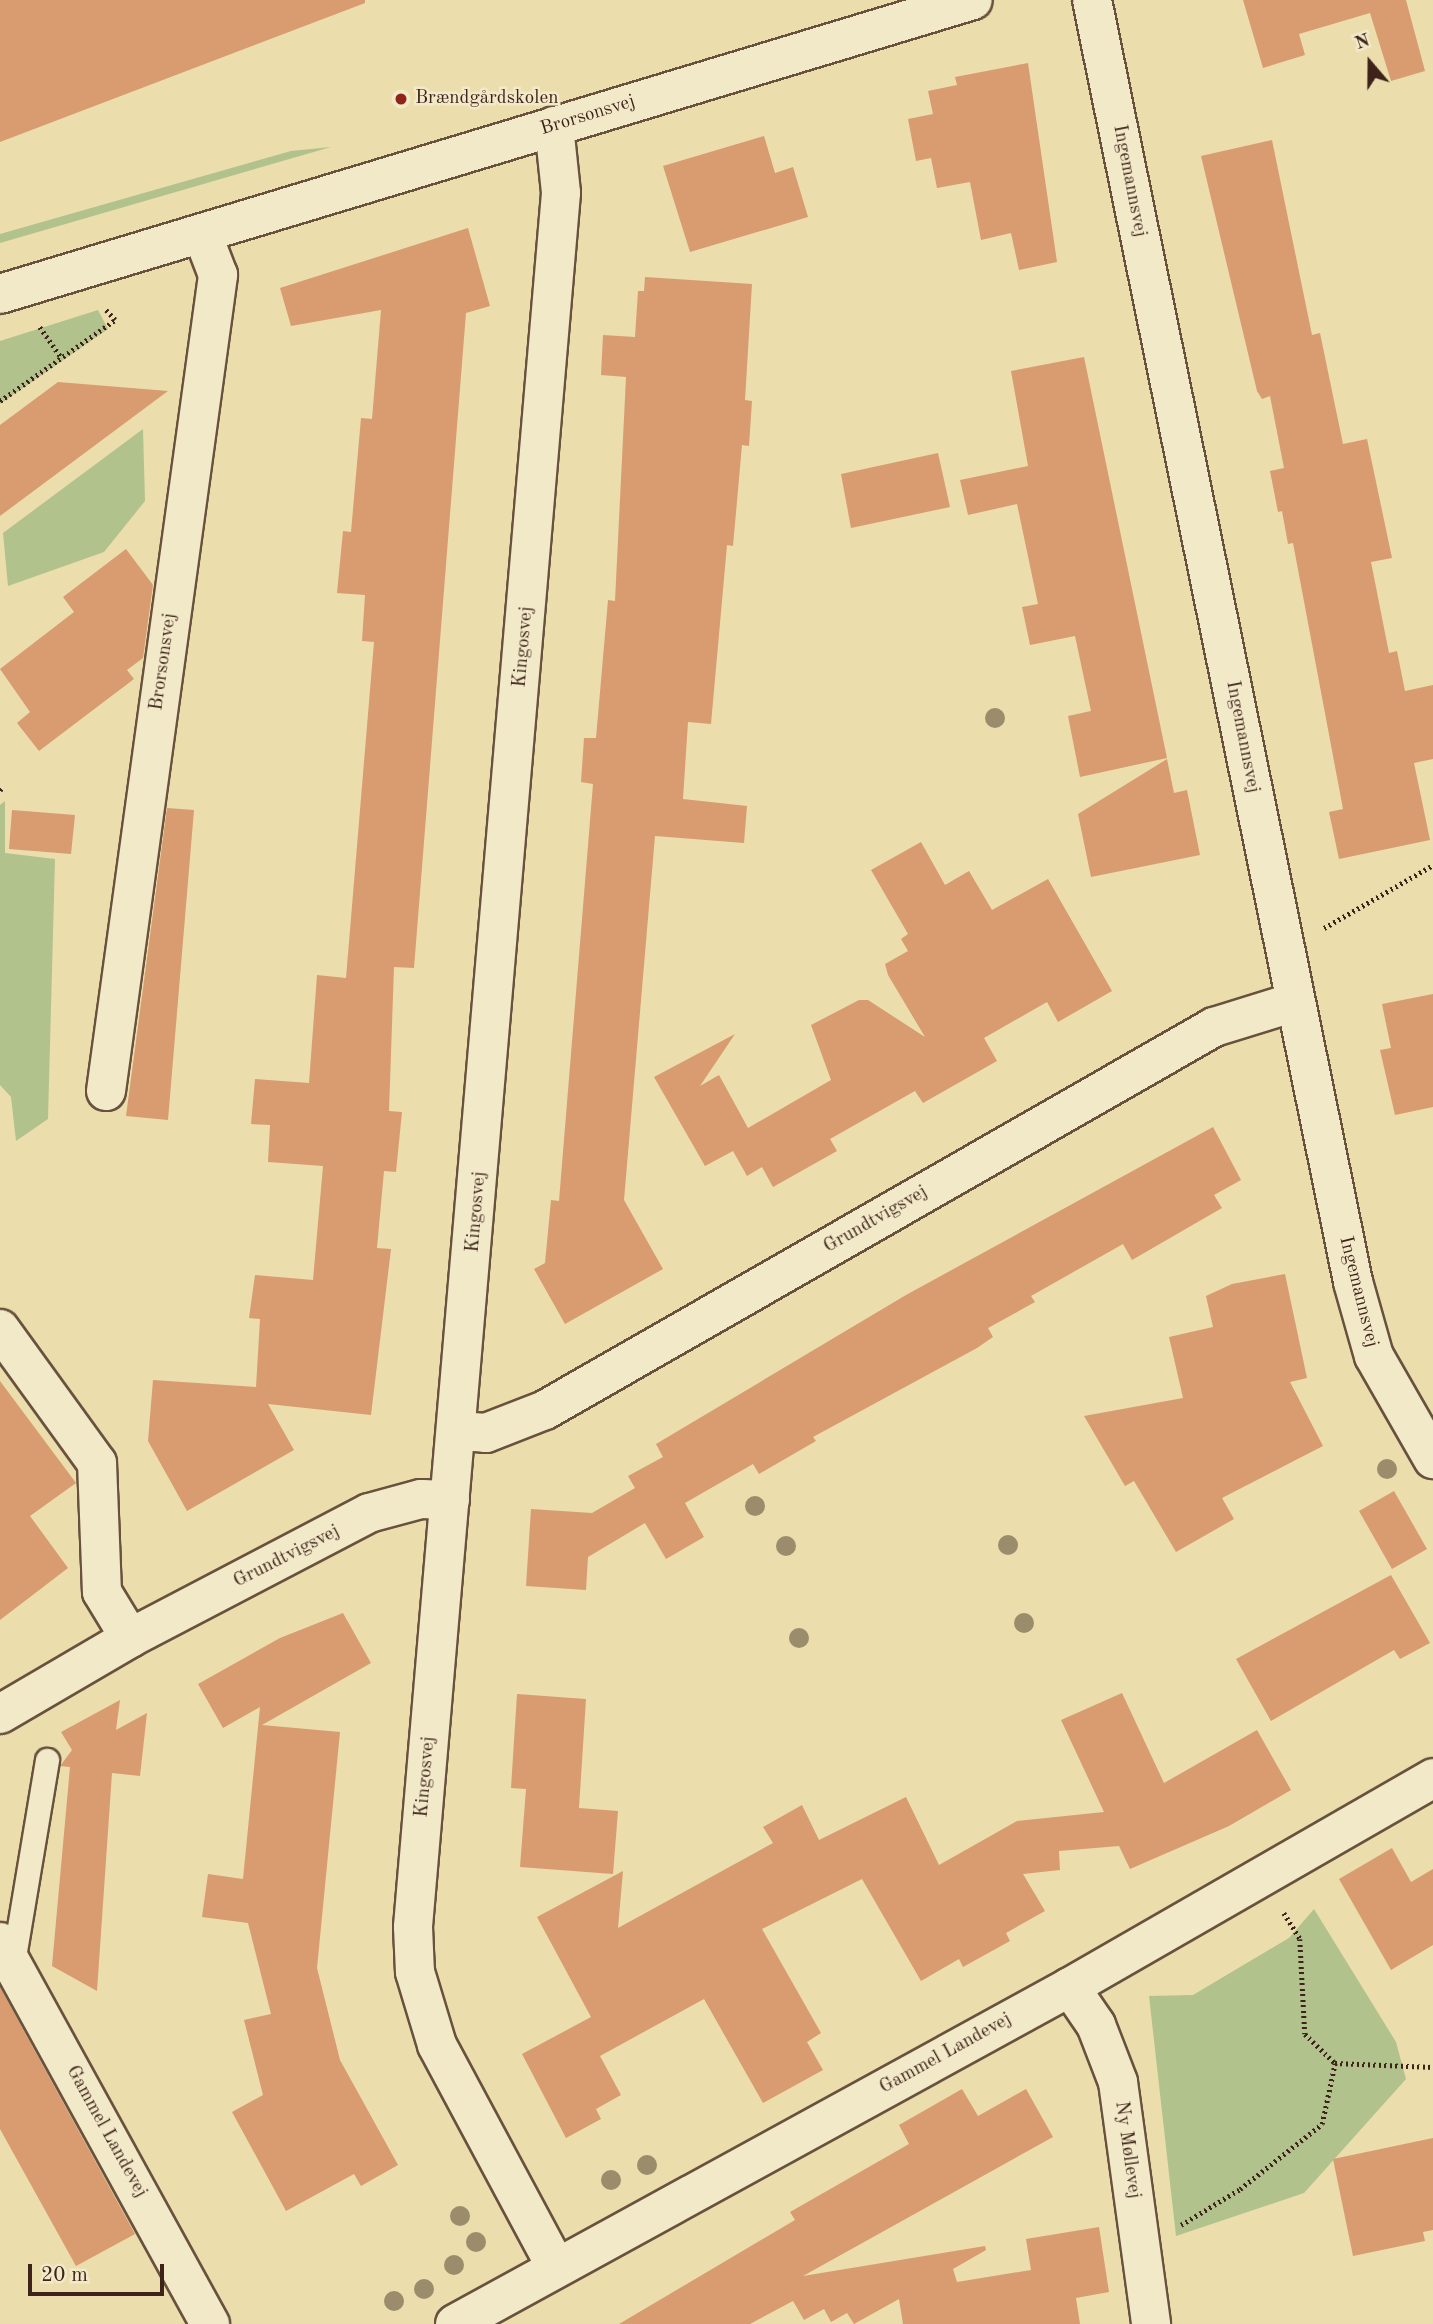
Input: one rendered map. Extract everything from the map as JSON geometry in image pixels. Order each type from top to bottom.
[{"type":"street","name":"Brorsonsvej","points":[[0,294],[203,236],[973,0]]},
{"type":"street","name":"Ingemannsvej","points":[[1092,0],[1353,1282],[1374,1356],[1433,1459]]},
{"type":"street","name":"Kingosvej","points":[[555,126],[561,193],[459,1431],[450,1500],[413,1927],[415,1972],[437,2045],[556,2267]]},
{"type":"street","name":"Brorsonsvej","points":[[106,1091],[218,275],[203,236]]},
{"type":"street","name":"Grundtvigsvej","points":[[459,1431],[486,1433],[545,1410],[1204,1033],[1295,1002]]},
{"type":"street","points":[[0,1329],[97,1463],[102,1592],[130,1638]]},
{"type":"street","name":"Grundtvigsvej","points":[[0,1714],[130,1638],[369,1513],[421,1499],[450,1500]]},
{"type":"street","name":"Gammel Landevej","points":[[455,2324],[1070,1987],[1433,1778]]},
{"type":"street","name":"Gammel Landevej","points":[[6,1952],[210,2324]]},
{"type":"street","name":"Ny Møllevej","points":[[1070,1987],[1096,2025],[1118,2082],[1151,2324]]},
{"type":"lane","points":[[6,1952],[47,1760]]},
{"type":"path","points":[[0,401],[115,320],[73,273]]},
{"type":"path","points":[[1283,938],[1315,933],[1433,865]]},
{"type":"path","points":[[1261,1877],[1300,1939],[1305,2034],[1335,2063],[1433,2067]]},
{"type":"path","points":[[1139,2233],[1184,2224],[1240,2189],[1322,2124],[1335,2063]]},
{"type":"green space","points":[[331,147],[0,243],[0,234],[291,151]]},
{"type":"green space","points":[[98,310],[108,329],[0,404],[0,341]]},
{"type":"green space","points":[[143,429],[145,501],[104,552],[8,586],[3,533]]},
{"type":"green space","points":[[5,801],[5,853],[55,859],[48,1119],[16,1141],[11,1097],[0,1085],[0,805]]},
{"type":"green space","points":[[1314,1909],[1396,2042],[1406,2079],[1304,2193],[1176,2236],[1149,1996],[1193,1995],[1289,1938]]},
{"type":"building","points":[[0,0],[365,0],[365,3],[0,142]]},
{"type":"building","points":[[1243,0],[1406,0],[1425,71],[1391,81],[1370,13],[1299,34],[1305,55],[1263,68]]},
{"type":"building","points":[[1028,63],[1057,262],[1019,270],[1011,233],[981,240],[970,182],[937,188],[931,158],[916,161],[908,119],[933,114],[928,91],[957,85],[955,77]]},
{"type":"building","points":[[764,136],[775,173],[793,167],[808,217],[690,252],[663,166]]},
{"type":"building","points":[[1272,140],[1312,335],[1320,333],[1343,444],[1367,439],[1392,558],[1371,562],[1389,653],[1397,651],[1405,691],[1433,685],[1433,759],[1414,763],[1430,840],[1339,859],[1329,812],[1343,809],[1293,543],[1288,544],[1270,471],[1284,468],[1270,396],[1262,399],[1257,391],[1201,156]]},
{"type":"building","points":[[468,228],[490,306],[466,313],[414,968],[394,967],[389,1111],[402,1112],[396,1172],[384,1171],[377,1248],[391,1249],[371,1415],[268,1404],[294,1450],[187,1511],[148,1441],[153,1380],[256,1387],[260,1319],[249,1318],[255,1275],[313,1280],[323,1166],[268,1162],[270,1125],[251,1124],[255,1079],[309,1083],[317,975],[346,978],[374,642],[362,641],[365,595],[337,593],[343,531],[351,532],[361,418],[372,419],[381,310],[291,326],[280,288]]},
{"type":"building","points":[[645,277],[752,284],[745,400],[752,401],[749,446],[742,445],[733,546],[727,545],[711,724],[688,722],[683,799],[747,806],[744,843],[655,836],[624,1200],[663,1269],[565,1324],[534,1269],[545,1263],[551,1200],[559,1201],[593,784],[581,782],[584,738],[596,738],[608,600],[615,601],[626,377],[601,375],[603,335],[635,337],[638,291],[644,291]]},
{"type":"building","points":[[1084,357],[1167,758],[1080,777],[1068,716],[1091,711],[1075,636],[1030,645],[1022,607],[1038,604],[1017,504],[968,515],[960,480],[1028,466],[1011,371]]},
{"type":"building","points":[[58,382],[168,391],[0,516],[0,425]]},
{"type":"building","points":[[938,453],[950,507],[851,528],[841,474]]},
{"type":"building","points":[[126,549],[153,585],[143,658],[127,670],[134,679],[39,751],[17,723],[30,712],[0,669],[74,612],[63,597]]},
{"type":"building","points":[[1167,759],[1174,793],[1187,790],[1200,855],[1091,877],[1078,814]]},
{"type":"building","points":[[167,808],[194,810],[168,1120],[126,1116]]},
{"type":"building","points":[[12,810],[75,815],[71,854],[9,849]]},
{"type":"building","points":[[921,842],[945,885],[969,871],[992,910],[1048,879],[1112,991],[1058,1022],[1047,1002],[984,1038],[997,1061],[923,1103],[915,1091],[830,1139],[837,1151],[773,1187],[762,1167],[747,1176],[733,1151],[705,1166],[654,1077],[735,1034],[700,1086],[719,1075],[748,1128],[831,1080],[811,1025],[859,1000],[868,1000],[925,1037],[888,975],[885,964],[908,951],[901,939],[908,934],[871,870]]},
{"type":"building","points":[[1433,994],[1433,1107],[1395,1115],[1380,1050],[1391,1048],[1382,1004]]},
{"type":"building","points":[[1213,1127],[1241,1180],[1214,1195],[1222,1208],[1132,1260],[1123,1244],[1031,1296],[1035,1302],[988,1328],[993,1337],[977,1348],[813,1437],[816,1441],[759,1474],[753,1464],[685,1503],[704,1537],[666,1559],[645,1523],[588,1557],[586,1590],[526,1586],[531,1509],[592,1513],[635,1488],[628,1476],[663,1457],[656,1444],[906,1295]]},
{"type":"building","points":[[1285,1274],[1307,1378],[1290,1382],[1323,1446],[1222,1498],[1234,1519],[1176,1552],[1134,1481],[1125,1486],[1084,1416],[1183,1398],[1169,1337],[1213,1327],[1206,1296],[1232,1284]]},
{"type":"building","points":[[0,1381],[76,1483],[30,1516],[68,1568],[0,1620]]},
{"type":"building","points":[[1394,1491],[1427,1549],[1392,1569],[1359,1511]]},
{"type":"building","points":[[1391,1575],[1430,1643],[1400,1659],[1394,1650],[1271,1721],[1236,1659]]},
{"type":"building","points":[[343,1613],[371,1663],[262,1725],[340,1732],[317,1968],[340,2060],[398,2165],[361,2186],[354,2174],[286,2211],[232,2112],[263,2095],[244,2020],[271,2014],[248,1923],[202,1917],[208,1874],[243,1879],[260,1707],[223,1728],[198,1684],[280,1638]]},
{"type":"building","points":[[1122,1693],[1164,1783],[1257,1730],[1291,1790],[1229,1826],[1130,1869],[1119,1846],[1059,1851],[1060,1870],[1023,1874],[1045,1911],[1006,1933],[1010,1941],[963,1967],[959,1959],[921,1981],[862,1879],[762,1929],[821,2033],[807,2042],[823,2070],[763,2103],[704,1999],[600,2056],[621,2095],[596,2109],[601,2119],[566,2138],[522,2054],[591,2017],[537,1917],[623,1871],[618,1928],[773,1843],[763,1827],[802,1805],[819,1840],[906,1797],[939,1865],[1017,1821],[1104,1812],[1061,1720]]},
{"type":"building","points":[[517,1694],[586,1699],[579,1808],[618,1811],[613,1874],[520,1867],[526,1789],[511,1788]]},
{"type":"building","points":[[120,1700],[116,1730],[147,1713],[140,1776],[112,1773],[97,1991],[52,1966],[70,1767],[60,1766],[72,1750],[61,1732]]},
{"type":"building","points":[[1392,1848],[1411,1882],[1433,1869],[1433,1945],[1391,1970],[1339,1879]]},
{"type":"building","points":[[0,1987],[135,2234],[76,2266],[0,2129]]},
{"type":"building","points":[[962,2089],[978,2116],[1026,2089],[1053,2137],[803,2276],[985,2246],[986,2250],[953,2269],[957,2282],[1031,2270],[1026,2239],[1099,2227],[1109,2292],[1076,2298],[1080,2324],[903,2324],[899,2299],[854,2324],[847,2313],[831,2322],[824,2309],[804,2320],[793,2301],[750,2324],[619,2324],[795,2220],[790,2212],[909,2144],[899,2125]]},
{"type":"building","points":[[1433,2138],[1433,2230],[1423,2232],[1425,2241],[1353,2256],[1333,2159]]},
{"type":"place","name":"Brændgårdskolen","points":[[401,99]]}]
